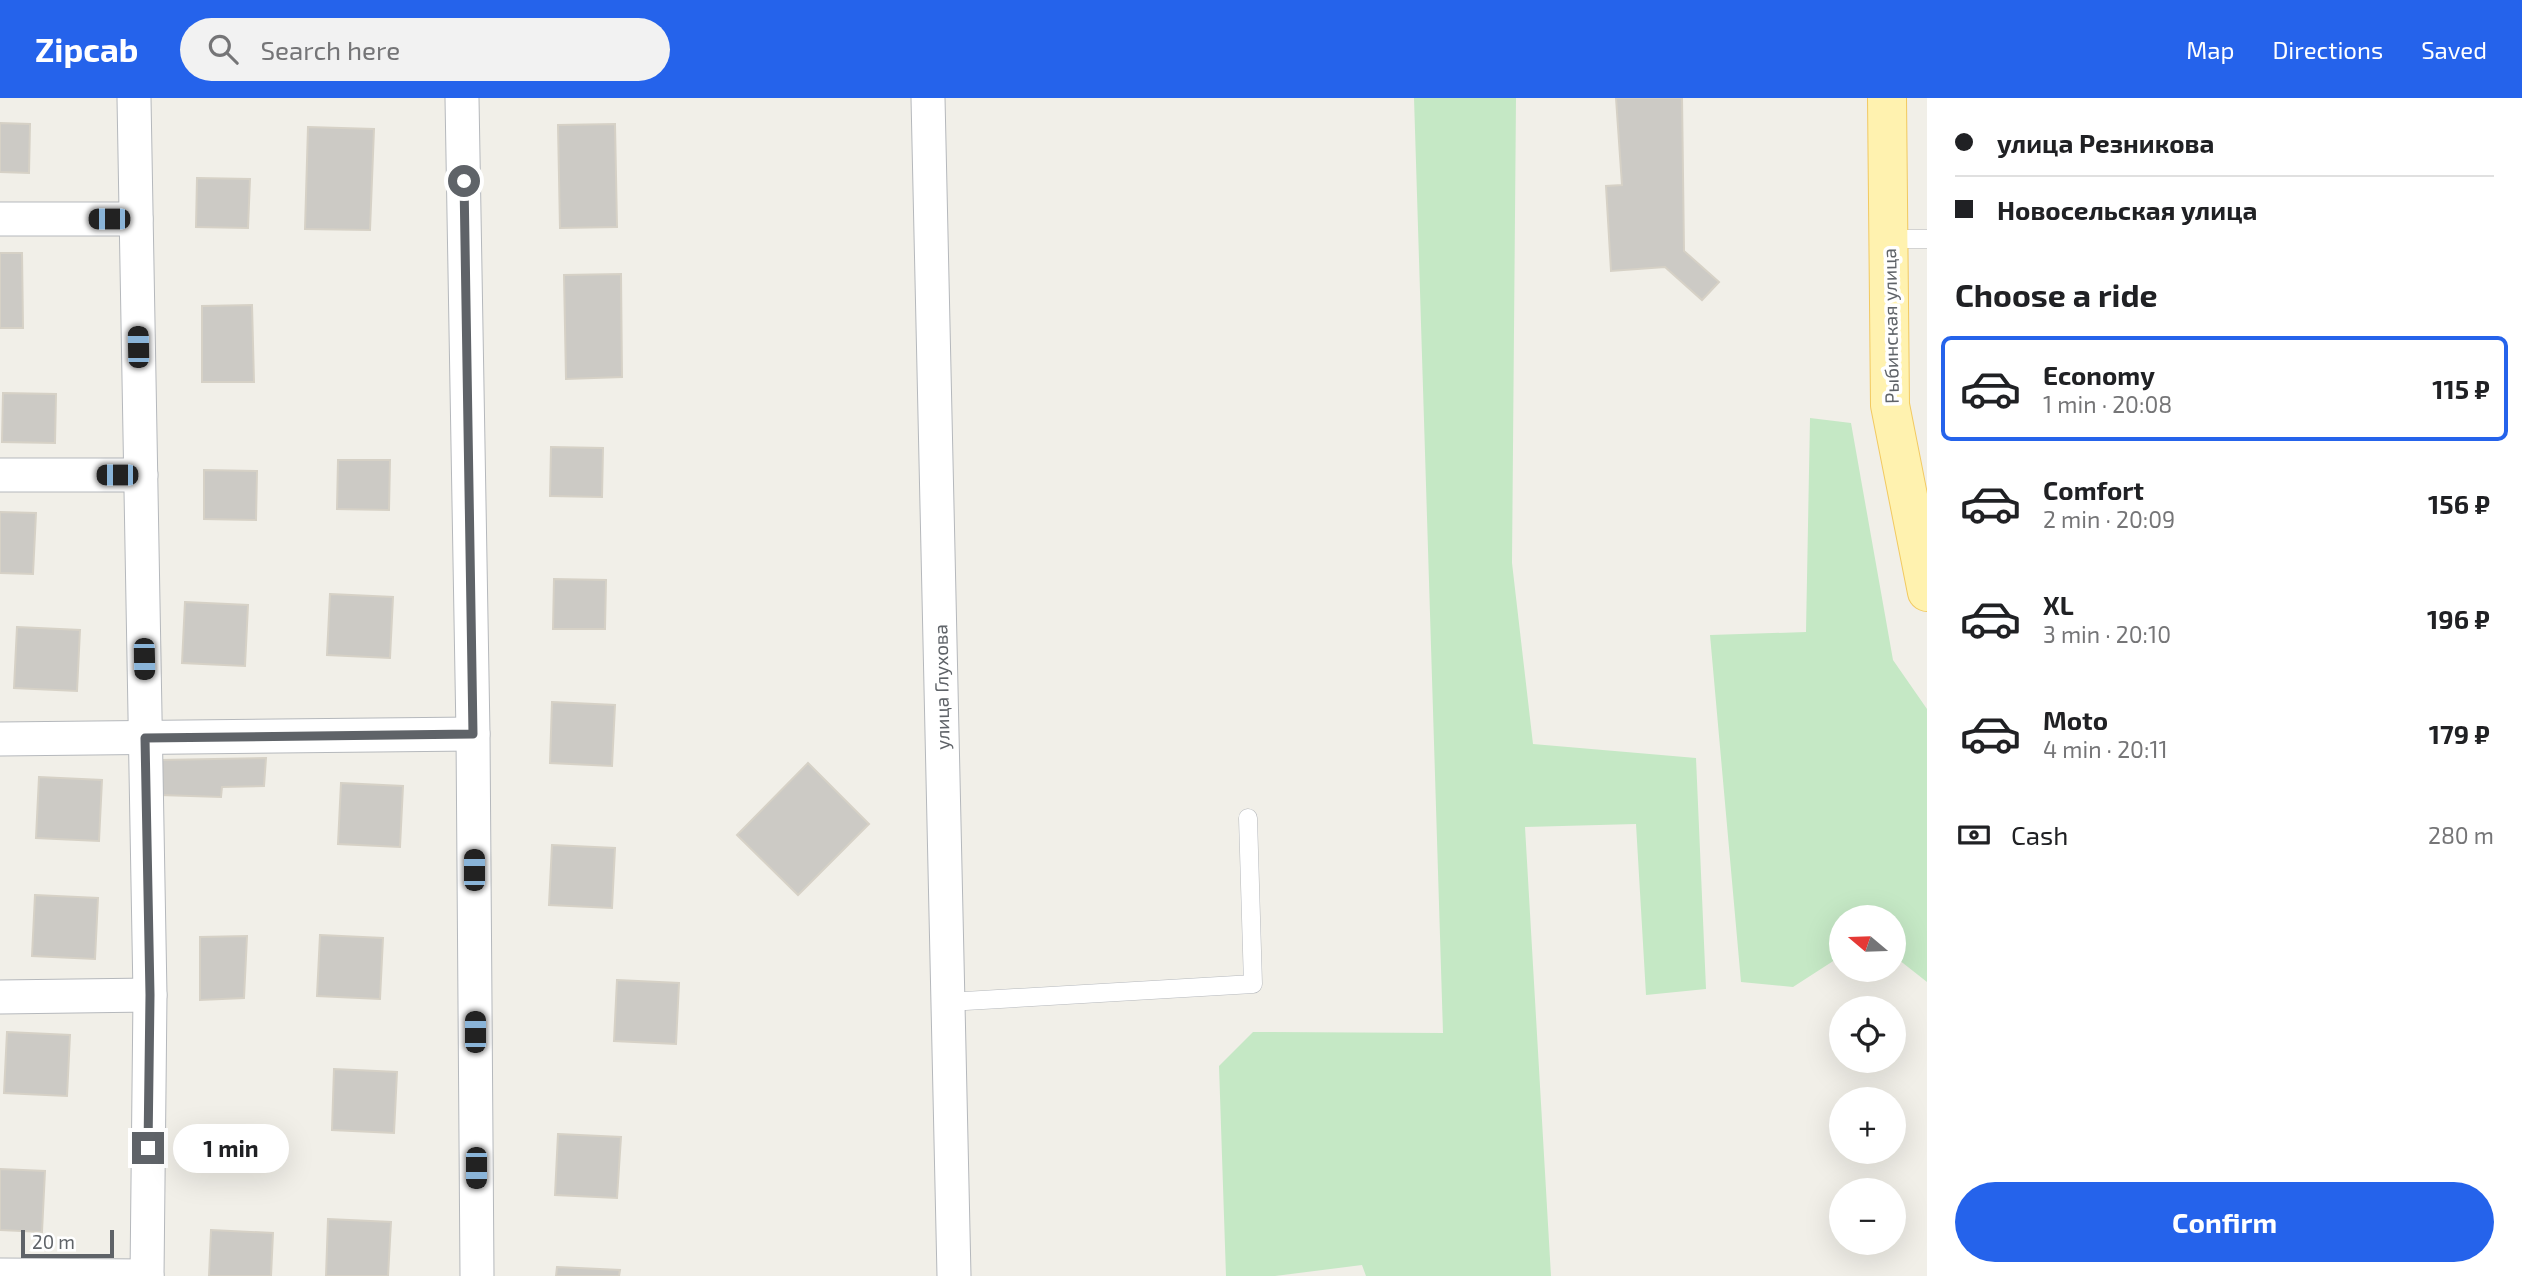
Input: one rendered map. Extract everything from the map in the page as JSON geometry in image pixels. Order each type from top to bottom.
[{"type":"main road","name":"Рыбинская улица","points":[[1887,98],[1890,405],[1927,592]]},
{"type":"street","points":[[0,1275],[147,1276],[150,995],[134,98]]},
{"type":"street","points":[[462,98],[473,734],[477,1276]]},
{"type":"street","name":"улица Глухова","points":[[928,98],[954,1276]]},
{"type":"street","points":[[0,219],[136,219]]},
{"type":"street","points":[[0,475],[141,475]]},
{"type":"street","points":[[0,739],[473,734]]},
{"type":"street","points":[[0,997],[150,995]]},
{"type":"lane","points":[[1888,239],[1927,239]]},
{"type":"lane","points":[[948,1002],[1253,984],[1248,818]]},
{"type":"green space","points":[[1414,98],[1516,98],[1512,563],[1533,744],[1696,758],[1706,989],[1646,995],[1636,824],[1525,827],[1551,1276],[1366,1276],[1362,1265],[1275,1276],[1226,1276],[1219,1066],[1253,1032],[1443,1033]]},
{"type":"green space","points":[[1810,418],[1851,423],[1893,660],[1927,709],[1927,982],[1906,965],[1906,905],[1829,905],[1829,964],[1793,987],[1741,982],[1710,635],[1806,632]]},
{"type":"building","points":[[1616,98],[1682,98],[1684,251],[1719,282],[1702,300],[1665,267],[1611,271],[1606,186],[1622,185]]},
{"type":"building","points":[[0,123],[30,124],[29,173],[0,172]]},
{"type":"building","points":[[615,124],[617,227],[560,228],[558,125]]},
{"type":"building","points":[[308,127],[374,129],[370,230],[305,229]]},
{"type":"building","points":[[197,178],[250,179],[248,228],[196,227]]},
{"type":"building","points":[[0,253],[22,253],[23,328],[0,328]]},
{"type":"building","points":[[621,274],[622,377],[566,379],[564,275]]},
{"type":"building","points":[[252,305],[254,382],[202,382],[202,306]]},
{"type":"building","points":[[3,393],[56,394],[55,443],[2,442]]},
{"type":"building","points":[[551,447],[603,448],[602,497],[550,496]]},
{"type":"building","points":[[338,460],[390,460],[389,510],[337,509]]},
{"type":"building","points":[[204,470],[257,471],[256,520],[204,519]]},
{"type":"building","points":[[0,512],[36,513],[33,574],[0,573]]},
{"type":"building","points":[[554,579],[606,580],[605,629],[553,629]]},
{"type":"building","points":[[330,594],[393,597],[390,658],[327,655]]},
{"type":"building","points":[[185,602],[248,605],[245,666],[182,663]]},
{"type":"building","points":[[17,627],[80,630],[77,691],[14,688]]},
{"type":"building","points":[[552,702],[615,705],[612,766],[550,763]]},
{"type":"building","points":[[266,758],[264,786],[222,787],[221,797],[160,795],[160,760]]},
{"type":"building","points":[[808,763],[869,824],[798,895],[737,835]]},
{"type":"building","points":[[39,777],[102,780],[99,841],[36,838]]},
{"type":"building","points":[[341,783],[403,786],[400,847],[338,844]]},
{"type":"building","points":[[552,845],[615,848],[612,908],[549,905]]},
{"type":"building","points":[[35,895],[98,898],[95,959],[32,956]]},
{"type":"building","points":[[320,935],[383,938],[380,999],[317,996]]},
{"type":"building","points":[[247,936],[244,998],[200,1000],[200,937]]},
{"type":"building","points":[[617,980],[679,983],[676,1044],[614,1041]]},
{"type":"building","points":[[7,1032],[70,1035],[67,1096],[4,1093]]},
{"type":"building","points":[[334,1069],[397,1072],[394,1133],[332,1130]]},
{"type":"building","points":[[558,1134],[621,1137],[617,1198],[555,1195]]},
{"type":"building","points":[[0,1169],[45,1171],[42,1232],[0,1230]]},
{"type":"building","points":[[328,1219],[391,1222],[388,1276],[326,1276]]},
{"type":"building","points":[[211,1230],[273,1233],[271,1276],[209,1276]]},
{"type":"building","points":[[557,1267],[620,1270],[619,1276],[556,1276]]},
{"type":"route","points":[[148,1148],[150,995],[145,738],[473,734],[464,181]]}]
